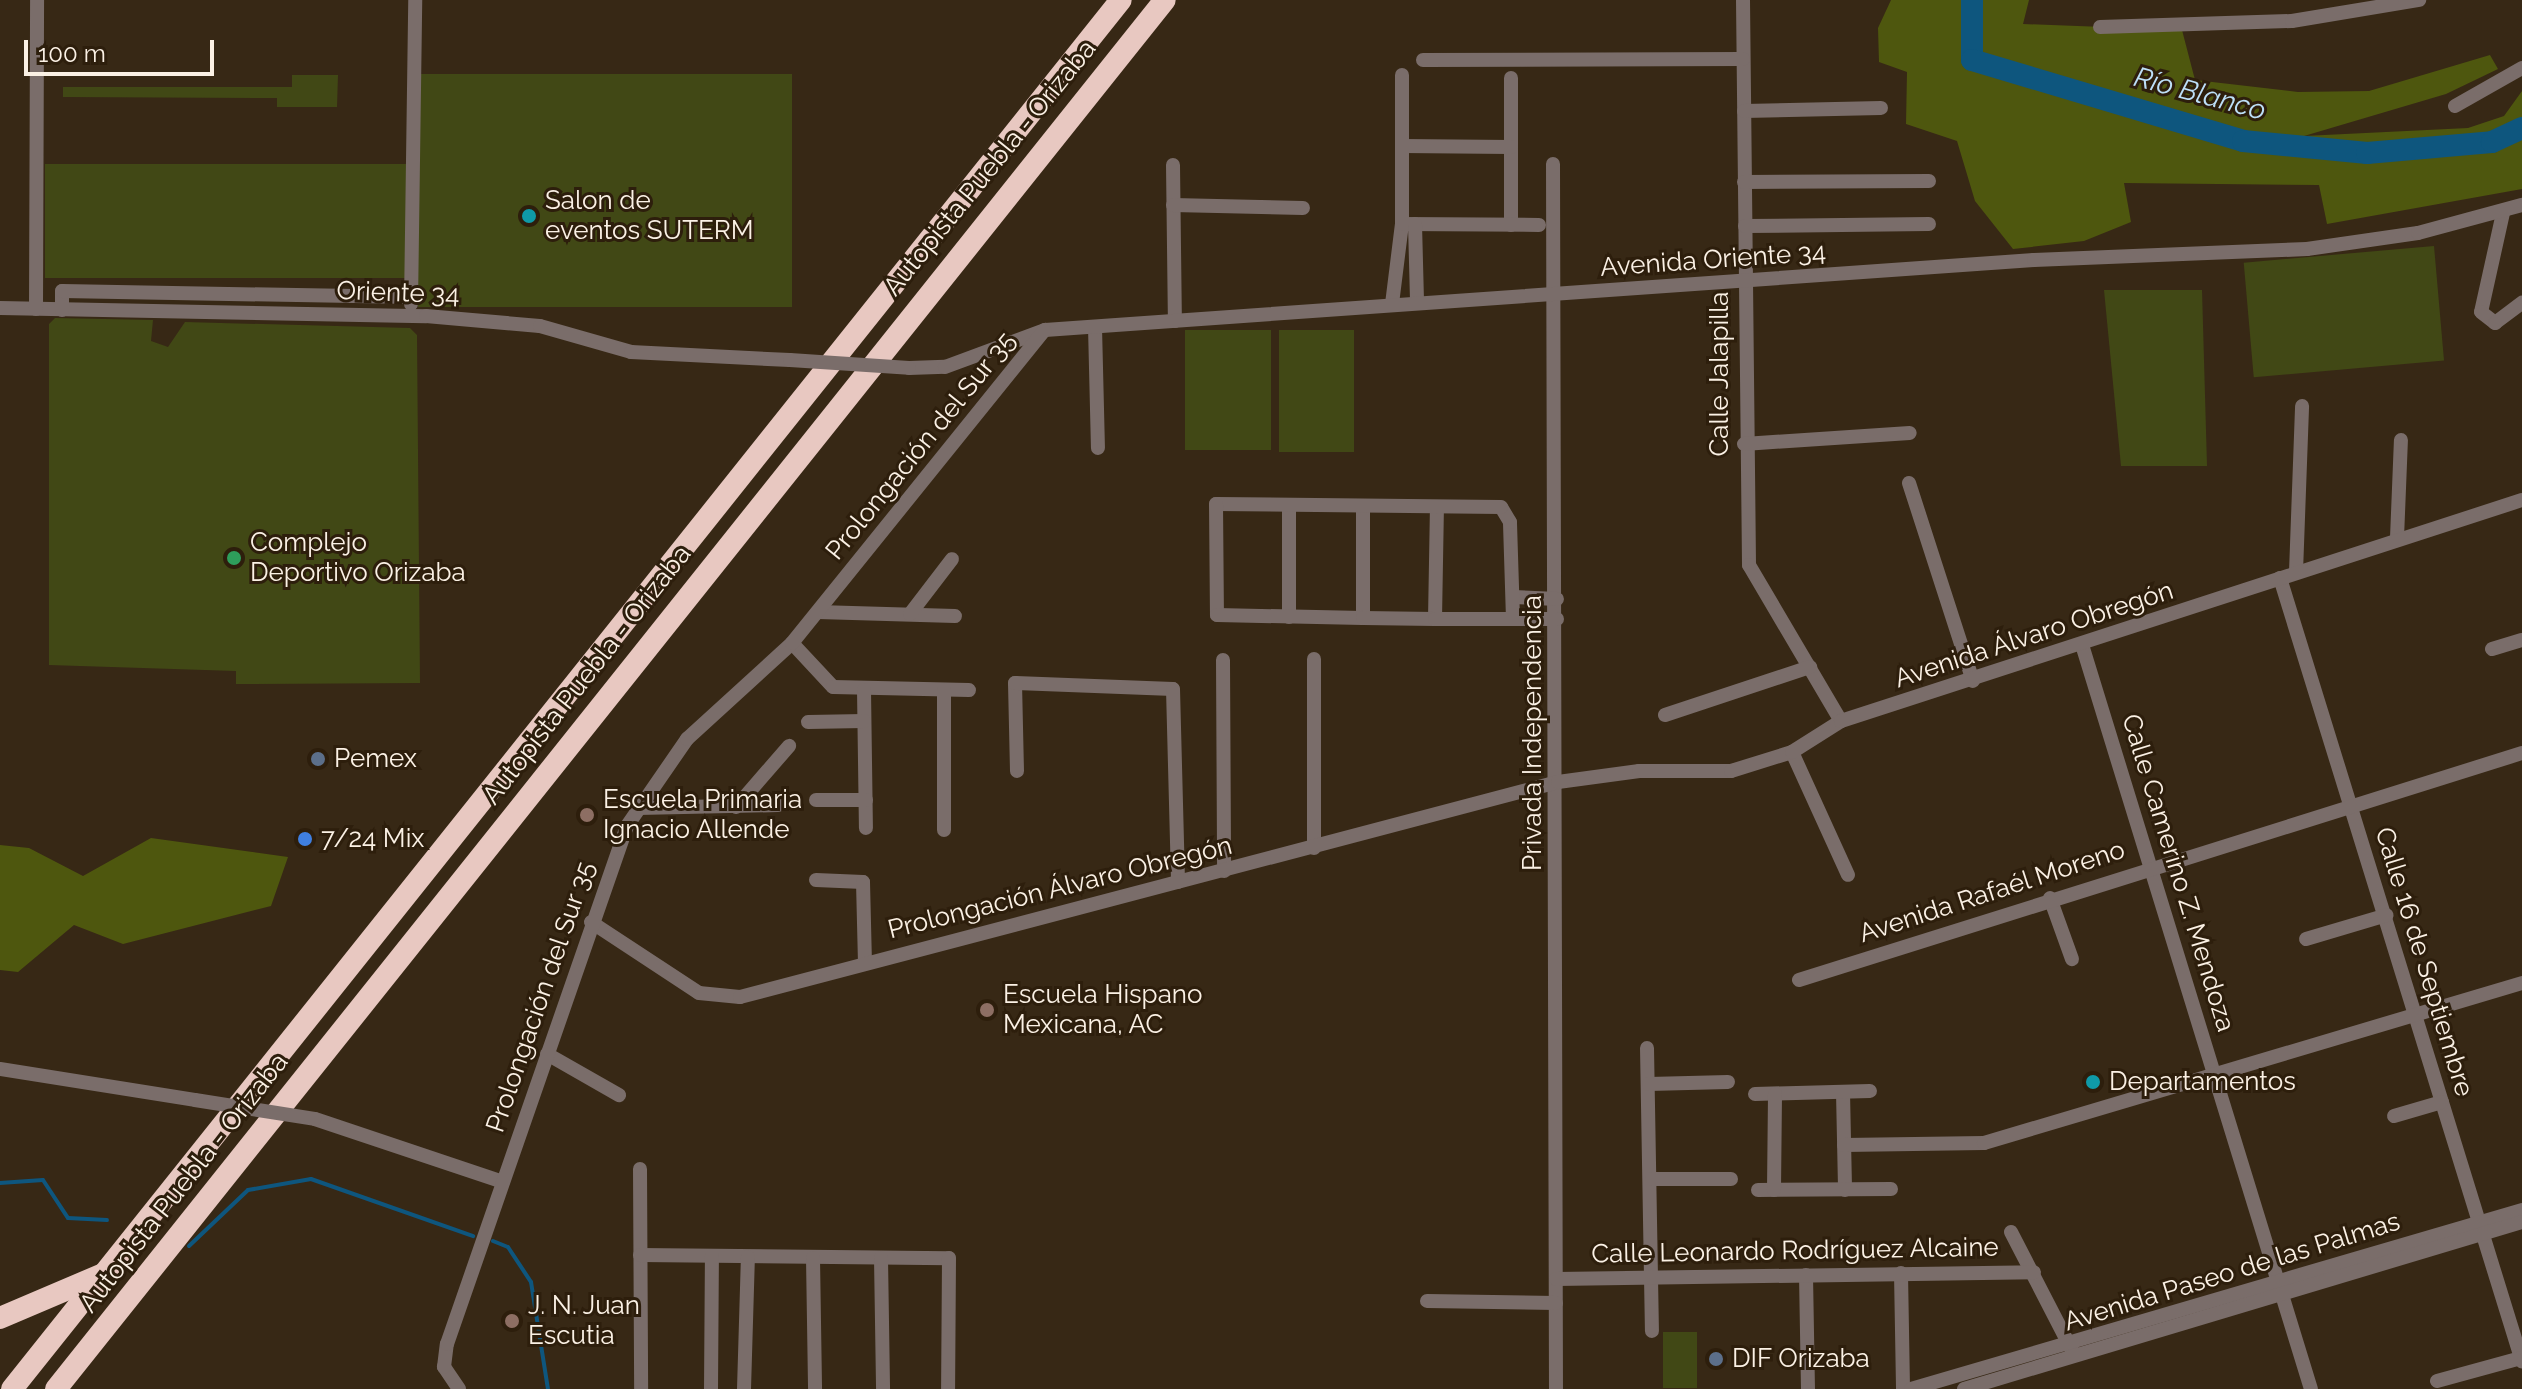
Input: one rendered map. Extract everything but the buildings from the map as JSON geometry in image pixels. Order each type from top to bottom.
[{"type":"highway","name":"Autopista Puebla - Orizaba","points":[[12,1389],[1121,0]]},
{"type":"highway","name":"Autopista Puebla - Orizaba","points":[[56,1389],[1165,0]]},
{"type":"highway","points":[[0,1318],[105,1273]]},
{"type":"street","points":[[36,309],[37,0]]},
{"type":"street","points":[[411,315],[415,0]]},
{"type":"street","name":"Calle Jalapilla","points":[[1743,0],[1744,444],[1751,577],[1841,721]]},
{"type":"street","points":[[2100,27],[2292,21],[2419,0]]},
{"type":"street","points":[[1423,60],[1743,59]]},
{"type":"street","points":[[2455,106],[2522,68]]},
{"type":"street","points":[[1402,75],[1402,146],[1417,303]]},
{"type":"street","points":[[1511,78],[1511,225]]},
{"type":"street","points":[[1744,111],[1881,108]]},
{"type":"street","points":[[1402,146],[1511,147]]},
{"type":"street","name":"Privada Independencia","points":[[1553,164],[1558,782],[1556,1389]]},
{"type":"street","points":[[1173,165],[1175,321]]},
{"type":"street","points":[[1744,182],[1929,181]]},
{"type":"street","points":[[1173,205],[1303,208]]},
{"type":"street","name":"Avenida Oriente 34","points":[[909,368],[945,367],[1045,330],[1555,293],[1744,284],[2034,260],[2307,249],[2503,213],[2522,205]]},
{"type":"street","points":[[2503,213],[2481,312],[2495,323],[2522,303]]},
{"type":"street","points":[[1409,224],[1539,225]]},
{"type":"street","points":[[1392,304],[1409,224]]},
{"type":"street","points":[[1745,226],[1929,224]]},
{"type":"street","points":[[62,310],[62,291],[411,297]]},
{"type":"street","points":[[209,313],[210,294]]},
{"type":"street","points":[[245,294],[245,314]]},
{"type":"street","points":[[334,296],[334,315]]},
{"type":"street","name":"Oriente 34","points":[[0,308],[411,315],[540,326],[631,352],[909,368]]},
{"type":"street","points":[[1095,327],[1098,448]]},
{"type":"street","name":"Prolongación del Sur 35","points":[[459,1389],[444,1367],[447,1344],[591,922],[638,808],[687,739],[792,643],[1045,330]]},
{"type":"street","points":[[2296,572],[2302,406]]},
{"type":"street","points":[[1744,444],[1910,433]]},
{"type":"street","points":[[2397,538],[2401,440]]},
{"type":"street","points":[[1909,483],[1973,681]]},
{"type":"street","name":"Avenida Álvaro Obregón","points":[[1558,782],[1639,771],[1714,774],[1792,752],[1841,721],[2083,648],[2296,572],[2522,500]]},
{"type":"street","points":[[1513,619],[1507,513],[1437,508],[1216,504],[1217,615],[1435,619],[1513,619],[1557,619]]},
{"type":"street","points":[[1289,506],[1289,617]]},
{"type":"street","points":[[1363,507],[1363,618]]},
{"type":"street","points":[[1435,619],[1437,508]]},
{"type":"street","points":[[910,614],[952,559]]},
{"type":"street","name":"Calle 16 de Septiembre","points":[[2280,578],[2387,915],[2522,1359]]},
{"type":"street","points":[[1513,597],[1557,599]]},
{"type":"street","points":[[818,612],[955,616]]},
{"type":"street","points":[[2492,649],[2522,640]]},
{"type":"street","points":[[792,643],[833,687],[969,690]]},
{"type":"street","name":"Calle Camerino Z. Mendoza","points":[[2083,648],[2311,1389]]},
{"type":"street","points":[[1314,659],[1314,848]]},
{"type":"street","points":[[1223,660],[1224,871]]},
{"type":"street","points":[[1665,715],[1810,667]]},
{"type":"street","points":[[1017,771],[1015,683],[1173,689],[1178,882]]},
{"type":"street","points":[[864,690],[866,828]]},
{"type":"street","points":[[944,690],[944,830]]},
{"type":"street","points":[[808,722],[864,721]]},
{"type":"street","points":[[736,807],[789,746]]},
{"type":"street","points":[[1792,752],[1848,875]]},
{"type":"street","name":"Avenida Rafaél Moreno","points":[[1799,980],[2050,898],[2522,753]]},
{"type":"street","name":"Prolongación Álvaro Obregón","points":[[591,922],[699,993],[719,998],[1314,848],[1558,782]]},
{"type":"street","points":[[816,800],[866,800]]},
{"type":"street","points":[[638,808],[778,805]]},
{"type":"street","points":[[816,880],[863,882],[865,962]]},
{"type":"street","points":[[2050,898],[2072,959]]},
{"type":"street","points":[[2306,939],[2387,915]]},
{"type":"street","points":[[1844,1145],[1970,1145],[2217,1077],[2522,983]]},
{"type":"street","points":[[1647,1048],[1652,1179],[1652,1331]]},
{"type":"street","points":[[547,1054],[619,1095]]},
{"type":"street","points":[[0,1069],[315,1119],[503,1182]]},
{"type":"street","points":[[1649,1084],[1728,1082]]},
{"type":"street","points":[[1755,1094],[1870,1091]]},
{"type":"street","points":[[1843,1092],[1845,1190]]},
{"type":"street","points":[[1774,1190],[1775,1094]]},
{"type":"street","points":[[2394,1116],[2442,1102]]},
{"type":"street","points":[[640,1169],[641,1389]]},
{"type":"street","points":[[1652,1179],[1731,1179]]},
{"type":"street","points":[[1758,1190],[1891,1189]]},
{"type":"street","name":"Avenida Paseo de las Palmas","points":[[1958,1385],[2482,1228],[2522,1210]]},
{"type":"street","name":"Avenida Paseo de las Palmas","points":[[2482,1228],[2522,1222]]},
{"type":"street","points":[[2011,1232],[2073,1351]]},
{"type":"street","points":[[640,1255],[949,1258],[948,1389]]},
{"type":"street","points":[[711,1389],[712,1256]]},
{"type":"street","points":[[744,1389],[748,1257]]},
{"type":"street","points":[[813,1258],[815,1389]]},
{"type":"street","points":[[881,1258],[883,1389]]},
{"type":"street","name":"Calle Leonardo Rodríguez Alcaine","points":[[1556,1279],[2034,1272]]},
{"type":"street","points":[[1901,1273],[1903,1389]]},
{"type":"street","points":[[1806,1275],[1808,1389]]},
{"type":"street","points":[[1427,1301],[1556,1303]]},
{"type":"street","name":"Avenida Paseo de las Palmas","points":[[1911,1389],[1980,1385],[2073,1351]]},
{"type":"street","points":[[2437,1381],[2522,1359]]},
{"type":"green space","points":[[1891,0],[2029,0],[2023,24],[2182,30],[2195,80],[2298,92],[2369,91],[2490,55],[2498,69],[2446,94],[2304,136],[2468,128],[2504,116],[2522,91],[2522,189],[2327,224],[2319,185],[2124,183],[2131,222],[2084,241],[2013,249],[1975,201],[1957,141],[1906,124],[1907,72],[1879,62],[1878,28]]},
{"type":"green space","points":[[418,74],[792,74],[792,307],[418,307]]},
{"type":"green space","points":[[292,75],[338,75],[337,107],[277,107],[277,98],[63,97],[63,87],[292,87]]},
{"type":"green space","points":[[45,164],[409,164],[409,278],[45,278]]},
{"type":"green space","points":[[2434,246],[2444,361],[2254,377],[2244,263]]},
{"type":"green space","points":[[2104,290],[2202,290],[2207,466],[2121,466]]},
{"type":"green space","name":"Complejo Deportivo Orizaba","points":[[55,318],[153,320],[151,341],[168,347],[185,322],[410,328],[417,335],[420,683],[236,684],[236,671],[49,665],[49,324]]},
{"type":"green space","points":[[1185,330],[1271,330],[1271,450],[1185,450]]},
{"type":"green space","points":[[1279,330],[1354,330],[1354,452],[1279,452]]},
{"type":"green space","points":[[151,838],[288,857],[271,906],[123,944],[74,925],[18,972],[0,970],[0,845],[29,848],[83,876]]},
{"type":"green space","points":[[1663,1332],[1697,1332],[1697,1388],[1663,1388]]},
{"type":"waterway","name":"Río Blanco","points":[[1972,0],[1972,60],[2243,141],[2367,153],[2492,142],[2522,128]]},
{"type":"waterway","points":[[189,1246],[248,1190],[311,1179],[473,1236]]},
{"type":"waterway","points":[[0,1183],[43,1180],[68,1218],[107,1220]]},
{"type":"waterway","points":[[493,1241],[508,1247],[531,1282],[548,1389]]},
{"type":"place","name":"Salon de eventos SUTERM","points":[[529,216]]},
{"type":"place","name":"Complejo Deportivo Orizaba","points":[[234,558]]},
{"type":"place","name":"Pemex","points":[[318,759]]},
{"type":"place","name":"Escuela Primaria Ignacio Allende","points":[[587,815]]},
{"type":"place","name":"7/24 Mix","points":[[305,839]]},
{"type":"place","name":"Escuela Hispano Mexicana, AC","points":[[987,1010]]},
{"type":"place","name":"Departamentos","points":[[2093,1082]]},
{"type":"place","name":"J. N. Juan Escutia","points":[[512,1321]]},
{"type":"place","name":"DIF Orizaba","points":[[1716,1359]]}]
